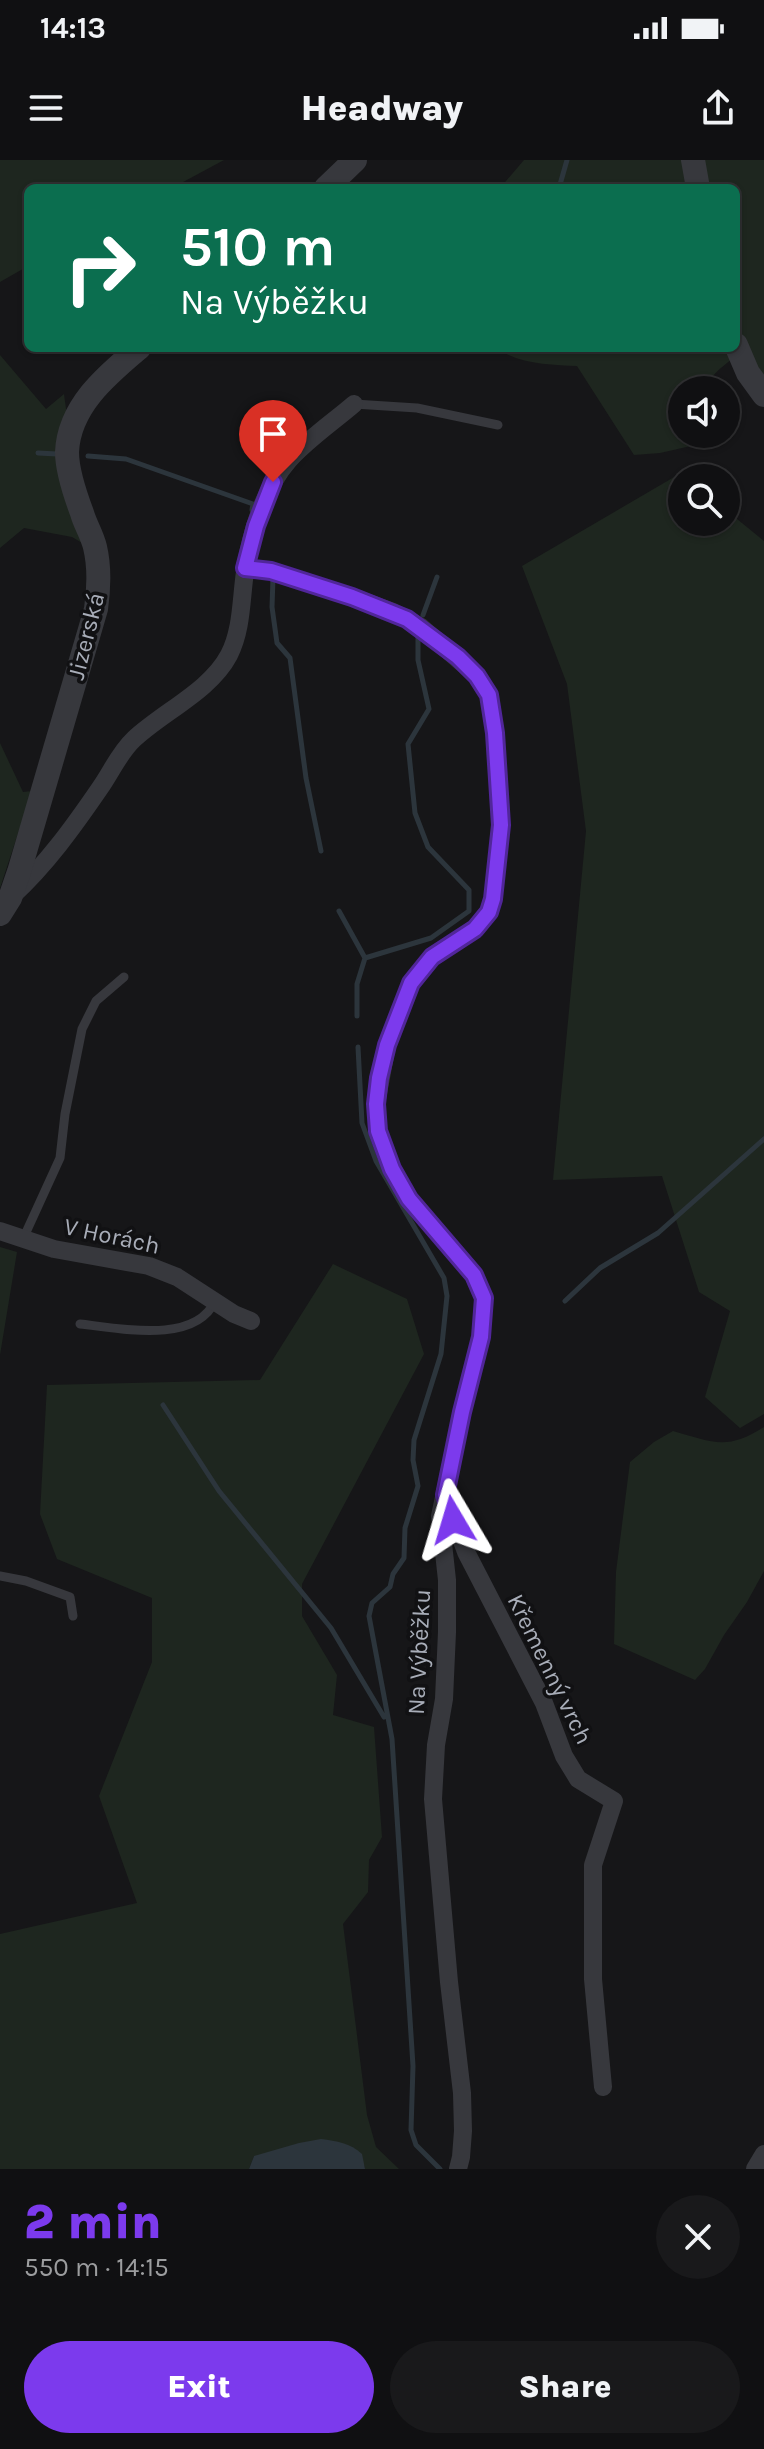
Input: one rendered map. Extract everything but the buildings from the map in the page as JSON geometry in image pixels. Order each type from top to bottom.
[{"type":"street","points":[[330,184],[355,160]]},
{"type":"street","points":[[693,160],[697,184]]},
{"type":"street","name":"Jizerská","points":[[5,906],[96,609],[100,581],[95,546],[82,515],[67,453],[76,417],[89,395],[134,352]]},
{"type":"street","points":[[739,352],[748,373],[764,395]]},
{"type":"street","points":[[245,568],[256,526],[273,482],[290,460],[354,404]]},
{"type":"street","name":"Jizerská","points":[[5,906],[32,878],[93,798],[122,750],[222,667],[236,640],[245,568]]},
{"type":"street","name":"Na Výběžku","points":[[245,568],[271,571],[352,597],[407,619],[458,657],[477,676],[489,695],[495,733],[501,825],[489,912],[475,929],[432,957],[411,983],[387,1045],[376,1104],[378,1131],[392,1169],[409,1199],[474,1275],[484,1298],[481,1337],[440,1516],[447,1580],[447,1632],[444,1699],[436,1745],[433,1799],[462,2093],[463,2131],[458,2169]]},
{"type":"street","name":"V Horách","points":[[0,1231],[54,1249],[149,1266],[177,1277],[234,1314],[251,1321]]},
{"type":"street","name":"Křemenný vrch","points":[[445,1495],[466,1552],[544,1703],[564,1756],[578,1779],[614,1801],[593,1865],[593,1979],[603,2087]]},
{"type":"street","points":[[755,2169],[764,2154]]},
{"type":"lane","points":[[354,404],[417,408],[498,425]]},
{"type":"lane","points":[[23,1239],[60,1158],[65,1114],[82,1029],[96,1001],[124,977]]},
{"type":"lane","points":[[80,1324],[142,1330],[184,1328],[202,1319],[215,1301]]},
{"type":"lane","points":[[0,1576],[26,1581],[70,1597],[73,1616]]},
{"type":"shaded area","points":[[0,160],[224,160],[179,184],[24,184],[24,268],[0,282]]},
{"type":"shaded area","points":[[524,160],[683,160],[688,184],[503,184]]},
{"type":"shaded area","points":[[702,160],[764,160],[764,379],[740,331],[740,184],[707,184]]},
{"type":"shaded area","points":[[503,352],[729,352],[732,359],[712,376],[668,376],[668,448],[682,448],[634,455],[577,366],[546,364]]},
{"type":"shaded area","points":[[0,355],[46,409],[64,394],[84,544],[72,537],[24,528],[0,548]]},
{"type":"shaded area","points":[[668,481],[668,536],[740,536],[740,521],[764,541],[764,1414],[740,1428],[705,1397],[730,1311],[699,1292],[662,1176],[553,1180],[586,831],[567,684],[522,566]]},
{"type":"shaded area","points":[[0,743],[23,792],[32,791],[0,888]]},
{"type":"shaded area","points":[[0,1247],[17,1252],[0,1355]]},
{"type":"shaded area","points":[[333,1264],[407,1299],[424,1354],[302,1584],[302,1616],[337,1675],[333,1715],[374,1727],[382,1837],[369,1860],[368,1892],[343,1924],[367,2115],[376,2147],[399,2169],[365,2169],[364,2165],[254,2156],[249,2169],[0,2169],[0,1934],[137,1903],[99,1796],[152,1662],[152,1598],[57,1559],[40,1514],[47,1385],[260,1380]]},
{"type":"shaded area","points":[[764,1427],[764,1571],[705,1669],[695,1680],[614,1644],[616,1572],[630,1462],[673,1431],[709,1441],[729,1442]]},
{"type":"shaded area","points":[[321,2139],[353,2147],[362,2154],[365,2169],[249,2169],[254,2156]]},
{"type":"waterway","points":[[560,184],[567,160]]},
{"type":"waterway","points":[[38,453],[57,454]]},
{"type":"waterway","points":[[88,456],[126,459],[253,504],[252,510]]},
{"type":"waterway","points":[[423,615],[437,577]]},
{"type":"waterway","points":[[273,578],[272,607],[277,643],[290,658],[306,778],[321,851]]},
{"type":"waterway","points":[[357,1016],[357,984],[365,958],[431,938],[469,911],[469,890],[428,847],[415,813],[408,744],[429,709],[418,660],[418,636]]},
{"type":"waterway","points":[[339,911],[365,958]]},
{"type":"waterway","points":[[358,1047],[362,1123],[376,1161],[444,1278],[447,1296],[441,1354],[414,1440],[413,1460],[418,1486],[405,1528],[404,1558],[393,1574],[390,1587],[372,1603],[369,1616],[392,1739],[413,2066],[411,2130],[416,2145],[440,2169]]},
{"type":"waterway","points":[[565,1301],[600,1268],[658,1233],[764,1139]]},
{"type":"waterway","points":[[163,1405],[219,1491],[331,1628],[384,1717]]},
{"type":"route","points":[[273,482],[256,526],[245,568],[271,571],[352,597],[407,619],[458,657],[477,676],[489,695],[495,733],[501,825],[493,899],[489,912],[475,929],[432,957],[411,983],[387,1045],[376,1104],[378,1131],[392,1169],[409,1199],[474,1275],[484,1298],[481,1337],[445,1495],[453,1520]]}]
